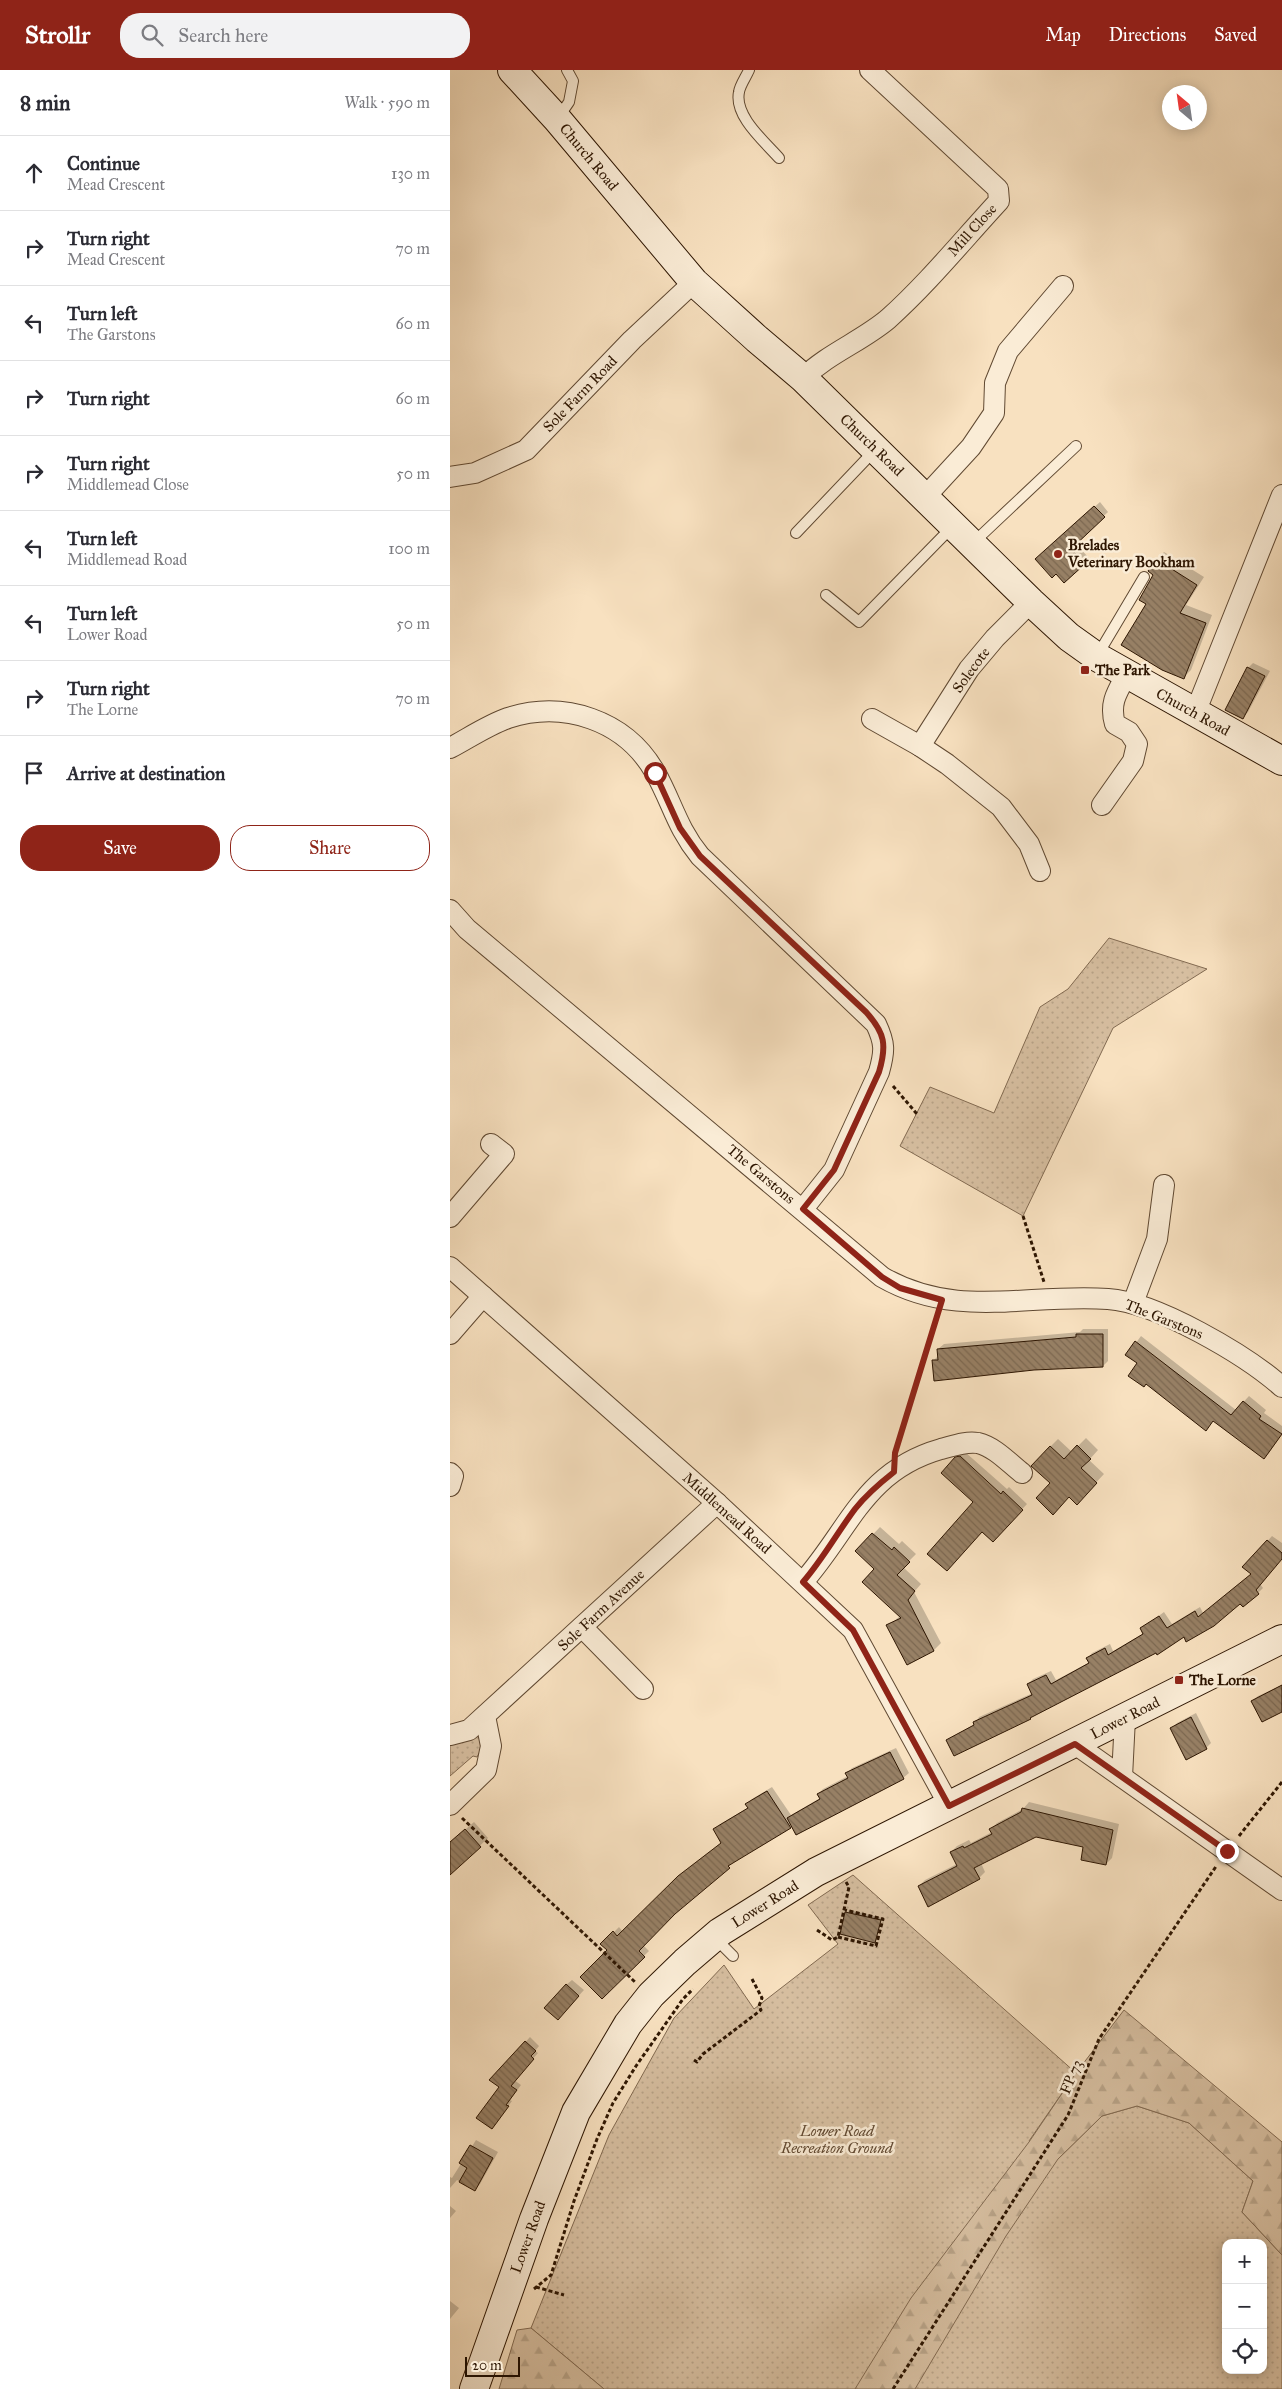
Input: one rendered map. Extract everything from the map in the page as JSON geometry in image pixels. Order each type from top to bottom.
[{"type":"street","name":"Church Road","points":[[512,70],[557,119],[694,282],[803,378],[1031,602],[1069,636],[1097,657],[1195,712],[1280,756]]},
{"type":"street","name":"Mill Close","points":[[803,378],[821,361],[887,320],[998,201],[998,189],[870,70]]},
{"type":"street","name":"Sole Farm Road","points":[[450,478],[475,473],[526,450],[632,340],[694,282]]},
{"type":"street","points":[[925,497],[971,447],[994,413],[995,383],[1008,351],[1063,286]]},
{"type":"street","points":[[1195,712],[1282,496]]},
{"type":"street","name":"Solecote","points":[[920,746],[969,669],[995,638],[1031,602]]},
{"type":"street","points":[[1102,805],[1133,761],[1137,744],[1129,732],[1114,724],[1111,710],[1115,695],[1127,674]]},
{"type":"street","points":[[450,747],[506,718],[530,712],[555,711],[579,713],[602,722],[623,736],[641,752],[655,773],[680,828],[700,856],[876,1024],[884,1040],[884,1055],[880,1070],[834,1170],[803,1209]]},
{"type":"street","points":[[872,719],[920,746],[1001,807],[1029,844],[1040,871]]},
{"type":"street","name":"The Garstons","points":[[450,910],[466,929],[882,1277],[900,1288],[942,1300],[997,1303],[1049,1298],[1110,1299],[1133,1303],[1220,1343],[1279,1380]]},
{"type":"street","points":[[450,1217],[504,1154],[491,1144]]},
{"type":"street","points":[[1133,1303],[1157,1239],[1164,1185]]},
{"type":"street","name":"Middlemead Road","points":[[450,1267],[717,1503],[853,1630],[949,1806]]},
{"type":"street","points":[[450,1334],[483,1296]]},
{"type":"street","points":[[803,1582],[817,1566],[856,1508],[894,1472],[924,1454],[963,1443],[978,1443],[996,1452],[1022,1473]]},
{"type":"street","points":[[450,1473],[453,1476],[450,1486]]},
{"type":"street","name":"Sole Farm Avenue","points":[[450,1735],[468,1730],[485,1716],[717,1503]]},
{"type":"street","points":[[582,1627],[643,1689]]},
{"type":"street","name":"Lower Road","points":[[474,2389],[534,2219],[576,2112],[633,2017],[651,1995],[724,1946],[757,1907],[836,1862],[1282,1639]]},
{"type":"street","points":[[450,1805],[486,1770],[491,1746],[485,1716]]},
{"type":"street","points":[[1122,1777],[1125,1718]]},
{"type":"street","points":[[1075,1744],[1282,1890]]},
{"type":"lane","points":[[557,119],[569,102],[573,81],[567,70]]},
{"type":"lane","points":[[749,70],[739,90],[738,104],[745,117],[779,158]]},
{"type":"lane","points":[[826,595],[859,622],[963,534],[1076,446]]},
{"type":"lane","points":[[796,533],[876,449]]},
{"type":"lane","points":[[1097,657],[1144,577]]},
{"type":"path","points":[[880,1070],[917,1114]]},
{"type":"path","points":[[1023,1216],[1049,1298]]},
{"type":"path","points":[[894,1472],[895,1453],[942,1300]]},
{"type":"path","name":"FP 73","points":[[893,2389],[1068,2115],[1099,2039],[1227,1851],[1282,1782]]},
{"type":"path","points":[[450,1805],[498,1853],[639,1985]]},
{"type":"path","points":[[817,1930],[832,1940],[838,1936],[849,1887],[836,1862]]},
{"type":"path","points":[[838,1936],[876,1946],[883,1919],[845,1910]]},
{"type":"path","points":[[694,2060],[697,2062],[703,2054],[761,2010],[759,2006],[762,1998],[752,1979]]},
{"type":"path","points":[[551,2275],[574,2201],[613,2103],[636,2066],[683,2000],[696,1986]]},
{"type":"path","points":[[536,2287],[564,2296]]},
{"type":"green space","points":[[1109,938],[1207,969],[1113,1028],[1023,1216],[900,1146],[930,1087],[994,1113],[1040,1007],[1068,989]]},
{"type":"green space","points":[[477,1734],[483,1746],[477,1757],[473,1756],[450,1776],[450,1745]]},
{"type":"green space","name":"Lower Road Recreation Ground","points":[[853,1875],[1076,2073],[1029,2141],[1058,2159],[1102,2116],[1137,2106],[1189,2123],[1253,2181],[1242,2212],[1282,2255],[1282,2389],[604,2389],[531,2328],[609,2135],[674,2018],[724,1965],[754,2009],[838,1944],[808,1905]]},
{"type":"green space","points":[[1124,2010],[1282,2142],[1282,2255],[1242,2212],[1253,2181],[1189,2123],[1137,2106],[1102,2116],[1058,2159],[1006,2236],[915,2389],[855,2389],[911,2298],[1029,2142],[1076,2073]]},
{"type":"green space","points":[[531,2328],[604,2389],[499,2389],[517,2330]]},
{"type":"building","name":"Brelades Veterinary Bookham","points":[[1094,506],[1105,517],[1071,549],[1085,564],[1064,583],[1056,574],[1052,578],[1035,559]]},
{"type":"building","points":[[1156,559],[1197,585],[1180,613],[1206,623],[1184,679],[1162,670],[1121,645],[1146,604],[1139,600],[1153,575],[1148,571]]},
{"type":"building","points":[[1247,667],[1265,676],[1243,719],[1225,710]]},
{"type":"building","points":[[1076,1334],[1103,1334],[1103,1367],[1034,1370],[934,1381],[932,1360],[938,1360],[937,1349],[1076,1337]]},
{"type":"building","points":[[1135,1341],[1231,1415],[1243,1401],[1261,1416],[1259,1419],[1282,1434],[1264,1459],[1213,1421],[1206,1431],[1146,1384],[1144,1387],[1128,1376],[1137,1363],[1125,1355]]},
{"type":"building","points":[[1077,1445],[1091,1459],[1081,1468],[1097,1483],[1077,1505],[1069,1497],[1053,1515],[1036,1498],[1050,1483],[1031,1466],[1050,1446],[1064,1459]]},
{"type":"building","points":[[960,1456],[1001,1494],[1003,1491],[1023,1510],[993,1542],[982,1532],[947,1571],[927,1554],[973,1502],[941,1473],[955,1457]]},
{"type":"building","points":[[872,1533],[892,1550],[894,1547],[910,1562],[897,1575],[915,1591],[908,1600],[934,1651],[907,1665],[886,1625],[901,1618],[862,1582],[874,1569],[855,1551]]},
{"type":"building","points":[[1267,1540],[1282,1553],[1282,1559],[1256,1590],[1259,1594],[1243,1607],[1240,1604],[1214,1626],[1186,1642],[1184,1637],[1157,1655],[1156,1653],[1031,1719],[954,1756],[946,1740],[974,1725],[973,1722],[1032,1695],[1027,1684],[1046,1675],[1051,1684],[1089,1663],[1086,1658],[1105,1648],[1108,1655],[1143,1634],[1140,1628],[1159,1616],[1167,1628],[1195,1611],[1198,1617],[1251,1574],[1242,1567]]},
{"type":"building","points":[[1282,1685],[1282,1712],[1262,1722],[1251,1701]]},
{"type":"building","points":[[1191,1717],[1207,1749],[1186,1760],[1170,1728]]},
{"type":"building","points":[[890,1752],[904,1779],[796,1835],[787,1818],[820,1799],[817,1794],[848,1778],[845,1773]]},
{"type":"building","points":[[767,1791],[791,1828],[728,1866],[730,1868],[675,1914],[639,1951],[645,1957],[602,1999],[580,1977],[607,1950],[600,1944],[613,1931],[617,1936],[678,1876],[721,1843],[713,1829],[748,1808],[745,1804]]},
{"type":"building","points":[[1022,1808],[1113,1830],[1106,1865],[1081,1860],[1083,1847],[1036,1837],[974,1868],[980,1879],[928,1907],[918,1886],[957,1866],[950,1852],[963,1846],[964,1848],[992,1834],[989,1829],[1021,1812]]},
{"type":"building","points":[[465,1829],[481,1847],[450,1875],[450,1842]]},
{"type":"building","points":[[845,1912],[881,1920],[875,1943],[840,1934]]},
{"type":"building","points":[[566,1984],[579,1996],[558,2020],[544,2008]]},
{"type":"building","points":[[525,2041],[536,2051],[531,2056],[534,2059],[511,2086],[517,2090],[506,2105],[509,2106],[492,2129],[476,2118],[499,2087],[489,2080]]},
{"type":"building","points":[[470,2145],[493,2158],[475,2191],[459,2182],[467,2168],[459,2163]]},
{"type":"place","name":"Brelades Veterinary Bookham","points":[[1058,554]]},
{"type":"place","name":"The Park","points":[[1085,670]]},
{"type":"place","name":"The Lorne","points":[[1179,1680]]},
{"type":"route","points":[[655,773],[680,828],[700,856],[866,1012],[876,1024],[884,1040],[884,1055],[879,1072],[834,1170],[803,1209],[882,1277],[900,1288],[942,1300],[895,1453],[894,1472],[856,1508],[817,1566],[803,1582],[853,1630],[902,1723],[949,1806],[1075,1744],[1227,1851]]}]
